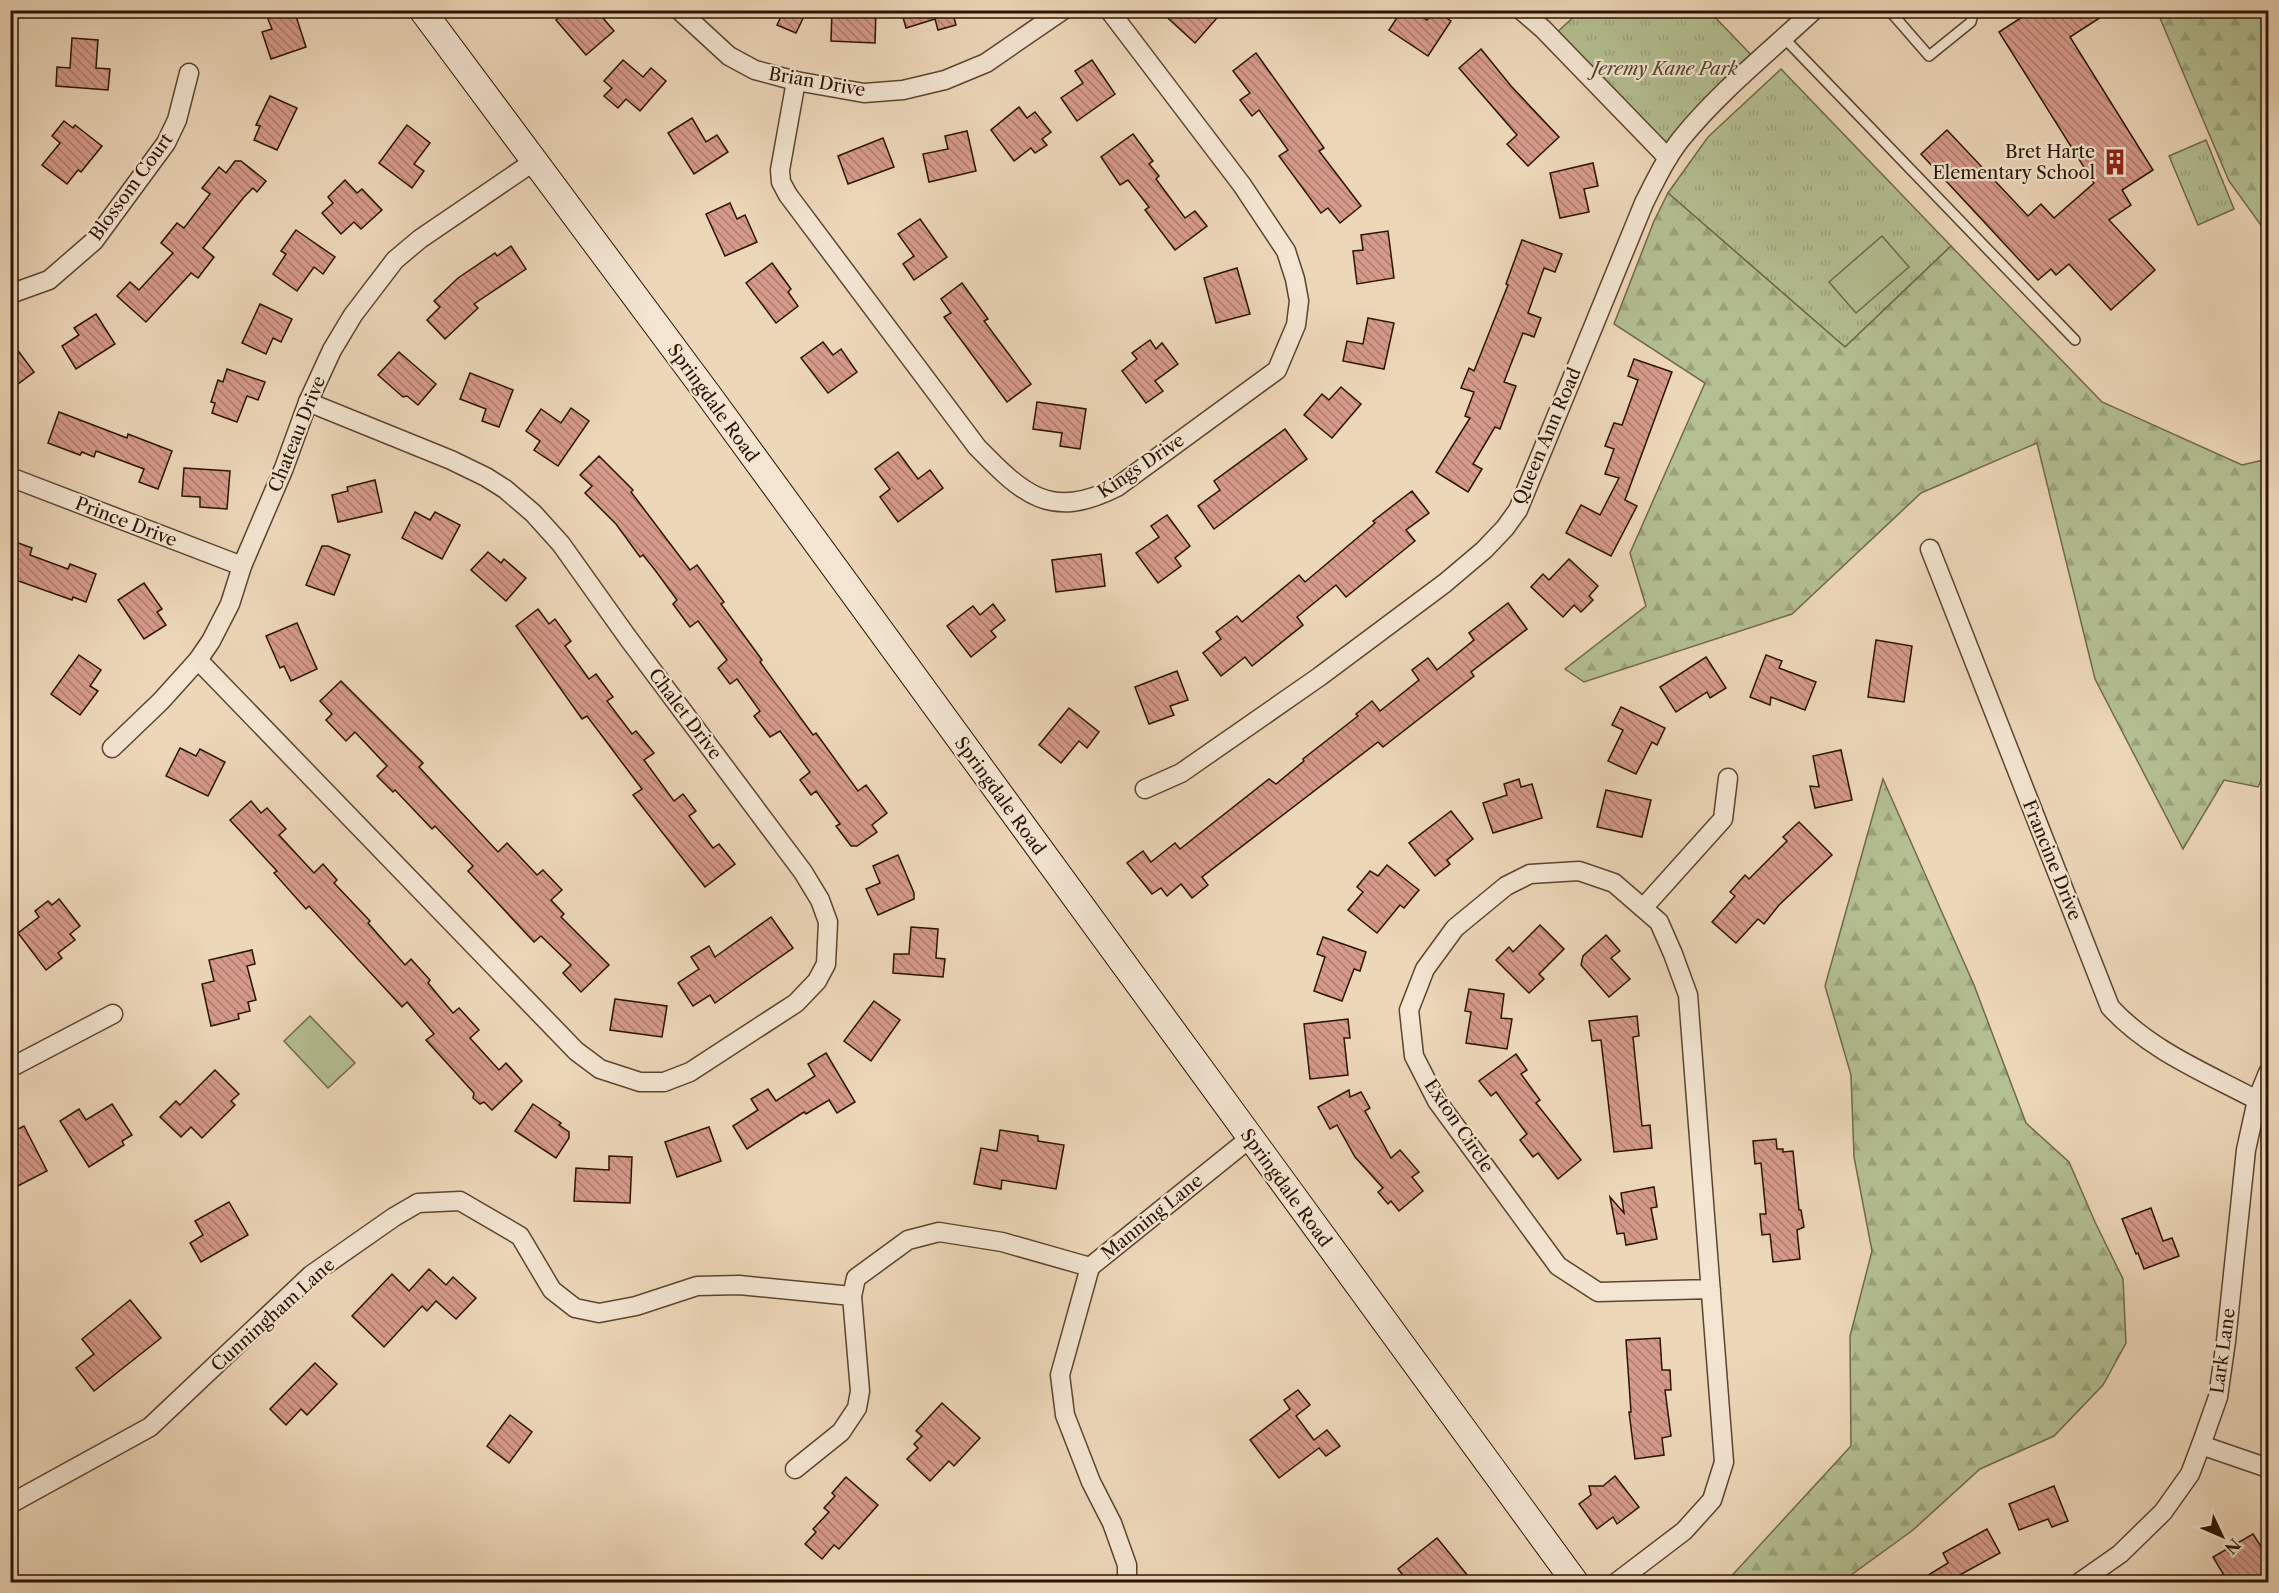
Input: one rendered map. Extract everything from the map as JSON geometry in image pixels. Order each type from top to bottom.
[{"type":"main road","name":"Springdale Road","points":[[422,10],[710,397],[1249,1139],[1575,1582]]},
{"type":"street","name":"Brian Drive","points":[[679,10],[729,56],[755,70],[796,81],[864,93],[903,90],[945,80],[986,63],[1063,10]]},
{"type":"street","name":"Kings Drive","points":[[796,81],[780,170],[781,182],[788,195],[977,447],[1011,482],[1032,495],[1054,501],[1073,502],[1094,499],[1117,487],[1276,370],[1296,325],[1299,301],[1286,251],[1242,185],[1109,10]]},
{"type":"street","points":[[1521,10],[1668,158]]},
{"type":"street","name":"Queen Ann Road","points":[[1144,789],[1181,773],[1319,677],[1445,584],[1505,528],[1518,510],[1644,203],[1668,158],[1713,103],[1814,10]]},
{"type":"street","name":"Blossom Court","points":[[10,294],[49,280],[94,241],[166,143],[177,120],[189,73]]},
{"type":"street","name":"Chateau Drive","points":[[112,748],[161,701],[198,660],[211,641],[230,604],[242,566],[284,468],[308,402],[332,350],[353,315],[395,260],[420,239],[533,162]]},
{"type":"street","name":"Chalet Drive","points":[[198,660],[576,1051],[600,1069],[640,1082],[659,1082],[690,1072],[796,1003],[817,981],[826,964],[828,922],[820,900],[803,872],[628,638],[561,544],[533,513],[505,489],[486,477],[451,460],[308,402]]},
{"type":"street","name":"Prince Drive","points":[[10,477],[242,566]]},
{"type":"street","name":"Francine Drive","points":[[1930,549],[2110,1007],[2126,1025],[2147,1041],[2257,1100]]},
{"type":"street","points":[[1643,908],[1723,819],[1728,778]]},
{"type":"street","name":"Exton Circle","points":[[1617,1582],[1684,1531],[1712,1500],[1724,1462],[1711,1289],[1688,995],[1659,922],[1614,884],[1579,872],[1530,874],[1506,886],[1455,928],[1425,969],[1409,1010],[1414,1056],[1437,1101],[1558,1266],[1598,1292],[1711,1289]]},
{"type":"street","points":[[10,1068],[113,1014]]},
{"type":"street","name":"Lark Lane","points":[[2080,1582],[2120,1554],[2163,1512],[2190,1474],[2201,1445],[2218,1397],[2246,1150],[2257,1100],[2268,1073]]},
{"type":"street","name":"Manning Lane","points":[[1127,1582],[1127,1565],[1112,1523],[1091,1482],[1065,1414],[1060,1375],[1090,1267],[1249,1139]]},
{"type":"street","name":"Cunningham Lane","points":[[10,1504],[150,1427],[311,1275],[394,1216],[418,1203],[460,1202],[520,1236],[552,1290],[575,1308],[600,1313],[636,1306],[697,1286],[739,1285],[852,1296]]},
{"type":"street","points":[[795,1469],[841,1432],[857,1408],[860,1391],[852,1296],[856,1278],[908,1240],[939,1232],[1002,1242],[1090,1267]]},
{"type":"street","points":[[2201,1445],[2268,1468]]},
{"type":"lane","points":[[1895,12],[1929,56],[1971,22],[1974,10]]},
{"type":"lane","points":[[1784,38],[2075,340]]},
{"type":"green space","name":"Jeremy Kane Park","points":[[1580,11],[1709,11],[1758,62],[1668,158],[1551,38]]},
{"type":"green space","points":[[2157,11],[2268,11],[2268,18],[2260,20],[2268,22],[2268,235],[2229,181]]},
{"type":"green space","points":[[1781,69],[1951,246],[1845,347],[1668,193],[1708,137]]},
{"type":"green space","points":[[2206,140],[2234,209],[2198,225],[2169,156]]},
{"type":"green space","points":[[1668,193],[1845,347],[1951,246],[2102,402],[2242,465],[2268,459],[2268,765],[2258,787],[2224,780],[2183,849],[2095,679],[2037,443],[1921,493],[1792,614],[1584,682],[1565,669],[1646,606],[1630,553],[1705,383],[1614,324],[1654,221]]},
{"type":"green space","points":[[1882,236],[1909,267],[1856,313],[1829,282]]},
{"type":"green space","points":[[1883,779],[1974,985],[2026,1123],[2069,1162],[2123,1279],[2126,1343],[2103,1385],[2054,1436],[1980,1469],[1913,1530],[1844,1580],[1837,1582],[1726,1582],[1851,1446],[1850,1336],[1872,1251],[1854,1157],[1851,1075],[1825,986]]},
{"type":"green space","points":[[310,1016],[355,1063],[328,1088],[284,1041]]},
{"type":"building","points":[[275,10],[294,10],[306,47],[271,59],[262,32],[272,29],[266,14]]},
{"type":"building","points":[[567,10],[596,10],[614,31],[586,55],[556,20]]},
{"type":"building","points":[[784,10],[807,10],[796,33],[777,25]]},
{"type":"building","points":[[832,10],[876,10],[875,43],[831,41]]},
{"type":"building","points":[[901,10],[952,10],[956,25],[938,30],[935,19],[906,28]]},
{"type":"building","points":[[1159,10],[1224,10],[1195,43]]},
{"type":"building","points":[[1402,10],[1413,10],[1427,20],[1435,10],[1451,21],[1428,56],[1389,30]]},
{"type":"building","name":"Bret Harte Elementary School","points":[[2033,10],[2112,10],[2070,37],[2153,170],[2122,190],[2131,205],[2109,220],[2155,270],[2111,310],[2069,264],[2056,275],[2051,269],[2038,280],[1921,154],[1947,130],[2028,216],[2041,204],[2054,218],[2094,183],[1999,32]]},
{"type":"building","points":[[72,38],[98,40],[96,68],[110,69],[108,90],[56,86],[57,67],[70,68]]},
{"type":"building","points":[[1481,49],[1511,86],[1559,137],[1528,166],[1507,144],[1517,135],[1459,68]]},
{"type":"building","points":[[1256,53],[1324,148],[1319,151],[1361,206],[1340,223],[1328,208],[1321,213],[1279,156],[1288,150],[1259,110],[1252,116],[1240,100],[1250,93],[1233,71]]},
{"type":"building","points":[[623,60],[643,77],[651,68],[666,81],[640,111],[626,99],[618,108],[604,96],[612,88],[604,81]]},
{"type":"building","points":[[1092,60],[1115,94],[1077,121],[1061,98],[1083,83],[1075,71]]},
{"type":"building","points":[[270,96],[297,108],[277,150],[254,140],[260,126],[256,125]]},
{"type":"building","points":[[1019,107],[1027,118],[1035,112],[1051,132],[1042,139],[1047,145],[1035,153],[1031,148],[1014,161],[991,130]]},
{"type":"building","points":[[692,118],[706,142],[717,135],[728,152],[694,174],[668,133]]},
{"type":"building","points":[[64,121],[73,128],[75,125],[102,146],[81,172],[78,170],[67,184],[42,165],[60,143],[52,136]]},
{"type":"building","points":[[407,125],[430,143],[414,164],[424,171],[412,188],[379,163]]},
{"type":"building","points":[[967,131],[976,171],[929,182],[923,154],[948,149],[945,136]]},
{"type":"building","points":[[1133,134],[1153,161],[1149,164],[1159,176],[1156,179],[1185,218],[1195,211],[1207,226],[1175,250],[1145,210],[1149,207],[1128,180],[1120,185],[1101,157]]},
{"type":"building","points":[[883,138],[894,167],[848,184],[838,156]]},
{"type":"building","points":[[235,161],[241,161],[266,181],[257,192],[253,188],[244,197],[203,248],[214,257],[198,278],[191,273],[146,322],[117,296],[130,282],[139,290],[173,253],[161,243],[177,223],[184,228],[210,194],[202,188],[219,167],[226,173]]},
{"type":"building","points":[[1593,163],[1598,186],[1584,189],[1589,212],[1560,218],[1550,173]]},
{"type":"building","points":[[345,180],[357,193],[362,189],[382,210],[361,229],[354,222],[341,234],[322,213],[333,203],[328,197]]},
{"type":"building","points":[[730,203],[737,219],[745,215],[757,242],[725,256],[706,214]]},
{"type":"building","points":[[920,219],[947,257],[914,280],[903,264],[914,256],[898,234]]},
{"type":"building","points":[[296,230],[335,257],[323,274],[314,267],[297,291],[273,274],[286,254],[281,251]]},
{"type":"building","points":[[1388,231],[1394,278],[1357,284],[1353,251],[1363,250],[1361,235]]},
{"type":"building","points":[[1522,240],[1562,254],[1555,272],[1544,268],[1528,313],[1541,318],[1534,337],[1523,333],[1504,382],[1516,386],[1500,429],[1495,427],[1473,464],[1482,469],[1468,492],[1436,472],[1470,418],[1465,416],[1474,392],[1461,388],[1469,368],[1474,371],[1508,285],[1506,284]]},
{"type":"building","points":[[511,246],[526,269],[474,304],[478,308],[445,339],[427,320],[440,307],[434,301],[458,278],[495,253],[497,256]]},
{"type":"building","points":[[772,263],[791,289],[788,292],[798,306],[776,323],[746,283]]},
{"type":"building","points":[[1237,268],[1250,314],[1216,323],[1204,278]]},
{"type":"building","points":[[962,283],[988,319],[984,321],[1031,384],[1007,402],[944,317],[951,313],[941,299]]},
{"type":"building","points":[[260,304],[292,319],[281,342],[273,338],[266,354],[242,343]]},
{"type":"building","points":[[96,314],[115,344],[76,369],[62,346],[79,335],[74,328]]},
{"type":"building","points":[[1368,318],[1394,323],[1384,369],[1343,361],[1347,341],[1363,344]]},
{"type":"building","points":[[10,340],[34,372],[10,390]]},
{"type":"building","points":[[1150,340],[1156,349],[1162,343],[1178,364],[1155,381],[1163,391],[1146,403],[1122,371],[1137,359],[1132,353]]},
{"type":"building","points":[[823,342],[833,355],[841,349],[857,372],[828,393],[801,358]]},
{"type":"building","points":[[399,352],[436,384],[418,405],[407,396],[403,397],[378,375]]},
{"type":"building","points":[[1634,359],[1672,372],[1625,500],[1637,506],[1611,556],[1566,533],[1581,505],[1600,515],[1619,478],[1605,474],[1614,449],[1605,446],[1614,423],[1622,425],[1638,380],[1628,376]]},
{"type":"building","points":[[227,369],[265,382],[258,400],[247,396],[237,422],[212,413],[215,403],[211,402],[218,380],[223,382]]},
{"type":"building","points":[[470,373],[513,390],[499,427],[482,421],[486,409],[460,399]]},
{"type":"building","points":[[1341,387],[1361,404],[1332,438],[1304,415],[1322,394],[1329,400]]},
{"type":"building","points":[[1037,402],[1086,409],[1080,449],[1060,446],[1062,433],[1033,429]]},
{"type":"building","points":[[571,408],[589,421],[558,466],[534,450],[540,441],[526,431],[541,409],[561,423]]},
{"type":"building","points":[[59,412],[127,438],[128,434],[172,451],[158,489],[139,482],[144,469],[96,451],[94,457],[82,452],[80,455],[48,443]]},
{"type":"building","points":[[1285,429],[1307,459],[1214,529],[1198,506],[1220,490],[1214,481]]},
{"type":"building","points":[[898,452],[918,479],[930,470],[943,488],[898,522],[880,497],[890,489],[875,469]]},
{"type":"building","points":[[599,456],[633,490],[631,492],[690,570],[697,565],[724,602],[721,604],[762,660],[760,662],[813,735],[816,733],[858,791],[866,785],[887,813],[872,825],[877,832],[857,846],[851,846],[836,826],[840,824],[816,791],[811,795],[800,780],[810,772],[780,731],[770,737],[754,716],[760,711],[737,679],[730,684],[718,668],[727,660],[698,621],[690,627],[673,604],[677,600],[655,570],[643,555],[640,557],[616,524],[585,493],[592,486],[580,475]]},
{"type":"building","points":[[184,468],[230,471],[227,509],[200,507],[200,497],[182,496]]},
{"type":"building","points":[[375,480],[382,512],[338,522],[332,495],[348,491],[347,487]]},
{"type":"building","points":[[1412,491],[1429,513],[1406,530],[1415,541],[1346,597],[1336,585],[1297,617],[1303,625],[1252,666],[1245,657],[1221,676],[1203,653],[1221,639],[1216,632],[1237,616],[1242,622],[1299,575],[1305,582],[1375,523],[1373,521]]},
{"type":"building","points":[[415,512],[430,520],[435,512],[460,525],[442,559],[402,538]]},
{"type":"building","points":[[1167,515],[1190,546],[1175,558],[1181,566],[1158,583],[1136,553],[1159,537],[1151,526]]},
{"type":"building","points":[[10,540],[32,548],[30,555],[68,569],[70,564],[96,574],[86,602],[73,597],[72,600],[10,578]]},
{"type":"building","points":[[322,546],[328,546],[350,555],[334,595],[306,585]]},
{"type":"building","points":[[488,552],[501,563],[504,559],[526,578],[506,601],[471,570]]},
{"type":"building","points":[[1101,554],[1105,586],[1056,592],[1052,560]]},
{"type":"building","points":[[1569,559],[1598,586],[1589,596],[1593,600],[1581,612],[1574,605],[1563,617],[1531,587],[1543,574],[1549,580]]},
{"type":"building","points":[[144,583],[162,609],[157,612],[166,625],[144,639],[118,600]]},
{"type":"building","points":[[1508,603],[1527,629],[1471,672],[1474,676],[1383,747],[1378,742],[1202,877],[1208,885],[1192,898],[1181,884],[1167,896],[1161,888],[1152,894],[1127,863],[1143,851],[1151,862],[1175,843],[1180,849],[1269,779],[1276,784],[1304,761],[1303,759],[1358,716],[1356,714],[1372,701],[1380,711],[1419,680],[1412,670],[1428,658],[1437,670],[1474,640],[1469,633]]},
{"type":"building","points":[[993,604],[1005,620],[991,631],[996,637],[971,657],[947,626],[973,606],[980,615]]},
{"type":"building","points":[[538,609],[549,624],[555,619],[571,641],[565,646],[589,679],[596,674],[613,697],[607,701],[632,734],[636,731],[654,753],[644,760],[674,801],[683,794],[696,811],[689,816],[713,848],[719,844],[735,864],[705,887],[633,795],[642,789],[587,716],[582,719],[516,626]]},
{"type":"building","points":[[297,623],[317,669],[291,681],[284,666],[280,668],[266,636]]},
{"type":"building","points":[[1876,640],[1912,646],[1904,702],[1868,697]]},
{"type":"building","points":[[79,655],[101,670],[90,686],[98,691],[80,715],[51,694]]},
{"type":"building","points":[[1766,655],[1782,661],[1779,668],[1816,682],[1805,710],[1771,697],[1770,705],[1750,697]]},
{"type":"building","points":[[1706,657],[1726,688],[1710,698],[1707,692],[1676,712],[1660,687]]},
{"type":"building","points":[[1177,671],[1188,700],[1170,706],[1174,715],[1149,724],[1135,687]]},
{"type":"building","points":[[341,681],[423,763],[419,767],[498,852],[507,843],[537,875],[543,870],[562,890],[551,900],[564,914],[561,917],[609,965],[581,992],[563,973],[571,965],[541,936],[534,942],[468,871],[473,866],[435,826],[432,829],[395,790],[393,792],[377,776],[387,766],[355,732],[346,741],[326,720],[332,714],[320,701]]},
{"type":"building","points":[[1621,707],[1665,728],[1657,745],[1652,742],[1636,774],[1608,761],[1623,730],[1612,725]]},
{"type":"building","points":[[1069,708],[1099,732],[1087,748],[1079,741],[1061,763],[1039,745]]},
{"type":"building","points":[[180,748],[196,756],[200,749],[225,762],[208,796],[166,776]]},
{"type":"building","points":[[1841,750],[1852,800],[1815,808],[1810,786],[1819,787],[1813,756]]},
{"type":"building","points":[[1519,779],[1521,787],[1532,784],[1542,818],[1493,833],[1483,803],[1507,795],[1504,784]]},
{"type":"building","points":[[1606,790],[1651,800],[1642,837],[1597,827]]},
{"type":"building","points":[[251,801],[261,813],[267,808],[286,829],[279,835],[314,873],[323,864],[337,880],[334,883],[370,921],[368,923],[405,965],[411,959],[430,980],[428,983],[453,1013],[459,1008],[479,1030],[470,1038],[499,1070],[506,1063],[522,1081],[492,1110],[484,1102],[480,1104],[473,1098],[474,1093],[426,1040],[434,1034],[407,1002],[402,1007],[309,906],[306,909],[274,873],[277,871],[230,820]]},
{"type":"building","points":[[1451,811],[1473,839],[1447,860],[1450,864],[1435,876],[1409,843]]},
{"type":"building","points":[[1799,822],[1832,855],[1779,905],[1764,924],[1758,919],[1736,943],[1712,922],[1735,896],[1730,892],[1745,875],[1749,879],[1787,841],[1783,837]]},
{"type":"building","points":[[898,855],[914,893],[914,899],[878,915],[866,889],[880,883],[873,866]]},
{"type":"building","points":[[1387,865],[1419,890],[1404,908],[1400,905],[1377,933],[1348,910],[1363,892],[1357,887],[1370,871],[1378,876]]},
{"type":"building","points":[[59,899],[80,926],[70,934],[75,940],[58,953],[62,958],[46,970],[18,933],[39,917],[35,911],[48,901],[52,905]]},
{"type":"building","points":[[771,917],[793,948],[715,1003],[710,995],[693,1006],[678,983],[699,969],[691,957],[709,946],[715,957]]},
{"type":"building","points":[[1540,925],[1564,949],[1539,974],[1544,979],[1529,993],[1496,960],[1509,947],[1513,952]]},
{"type":"building","points":[[911,927],[938,929],[936,958],[945,959],[943,977],[893,973],[894,954],[909,954]]},
{"type":"building","points":[[1606,935],[1620,951],[1611,958],[1630,979],[1609,997],[1581,965],[1583,956]]},
{"type":"building","points":[[1323,937],[1366,952],[1360,971],[1354,969],[1342,1001],[1314,991],[1325,957],[1317,954]]},
{"type":"building","points":[[252,950],[255,964],[247,966],[256,1000],[248,1002],[250,1011],[238,1014],[239,1019],[211,1026],[202,984],[214,981],[209,960]]},
{"type":"building","points":[[1469,989],[1504,994],[1501,1018],[1512,1019],[1507,1049],[1466,1043],[1471,1012],[1465,1011]]},
{"type":"building","points":[[615,999],[667,1006],[662,1037],[610,1030]]},
{"type":"building","points":[[874,1001],[900,1020],[871,1061],[844,1041]]},
{"type":"building","points":[[1637,1016],[1639,1036],[1633,1037],[1642,1126],[1650,1125],[1652,1148],[1614,1152],[1601,1040],[1592,1041],[1589,1021]]},
{"type":"building","points":[[1348,1019],[1350,1038],[1344,1038],[1348,1075],[1310,1079],[1304,1024]]},
{"type":"building","points":[[826,1053],[855,1102],[837,1113],[829,1100],[806,1114],[804,1112],[747,1149],[733,1126],[758,1110],[751,1099],[768,1089],[776,1101],[815,1076],[808,1064]]},
{"type":"building","points":[[1516,1054],[1527,1070],[1521,1074],[1540,1100],[1536,1103],[1581,1160],[1558,1179],[1538,1153],[1533,1157],[1520,1140],[1527,1134],[1496,1092],[1491,1096],[1479,1081]]},
{"type":"building","points":[[215,1070],[239,1094],[231,1101],[235,1105],[202,1138],[191,1127],[181,1137],[160,1117],[176,1101],[180,1105]]},
{"type":"building","points":[[1349,1090],[1350,1097],[1361,1092],[1370,1108],[1365,1111],[1391,1158],[1400,1150],[1419,1172],[1412,1177],[1423,1191],[1399,1211],[1391,1201],[1388,1204],[1378,1192],[1383,1188],[1355,1157],[1337,1125],[1330,1129],[1318,1107]]},
{"type":"building","points":[[112,1104],[132,1135],[122,1141],[124,1145],[89,1167],[60,1121],[79,1109],[86,1120]]},
{"type":"building","points":[[533,1104],[561,1123],[559,1125],[569,1132],[569,1138],[556,1158],[515,1131]]},
{"type":"building","points":[[24,1126],[47,1171],[10,1190],[10,1133]]},
{"type":"building","points":[[709,1127],[721,1161],[677,1177],[665,1142]]},
{"type":"building","points":[[1000,1130],[1038,1136],[1038,1141],[1064,1145],[1056,1189],[1002,1180],[1001,1189],[974,1184],[981,1148],[997,1151]]},
{"type":"building","points":[[1776,1139],[1777,1149],[1783,1149],[1783,1152],[1793,1151],[1799,1210],[1801,1210],[1804,1227],[1797,1230],[1800,1259],[1773,1262],[1770,1234],[1762,1235],[1760,1214],[1766,1214],[1761,1163],[1755,1164],[1753,1141]]},
{"type":"building","points":[[609,1156],[632,1157],[630,1203],[574,1201],[576,1168],[609,1170]]},
{"type":"building","points":[[1654,1187],[1657,1207],[1651,1208],[1657,1239],[1626,1245],[1624,1233],[1617,1234],[1610,1197],[1624,1213],[1621,1193]]},
{"type":"building","points":[[229,1202],[248,1235],[201,1262],[190,1243],[203,1235],[195,1221]]},
{"type":"building","points":[[2151,1208],[2163,1241],[2172,1238],[2179,1256],[2144,1269],[2122,1219]]},
{"type":"building","points":[[429,1269],[446,1285],[453,1277],[476,1298],[456,1319],[436,1301],[427,1311],[422,1306],[384,1347],[352,1316],[392,1274],[409,1291]]},
{"type":"building","points":[[130,1300],[161,1338],[94,1391],[76,1368],[94,1354],[82,1339]]},
{"type":"building","points":[[1660,1338],[1662,1370],[1670,1370],[1671,1390],[1665,1390],[1671,1436],[1662,1438],[1664,1455],[1635,1459],[1629,1412],[1631,1412],[1626,1340]]},
{"type":"building","points":[[315,1363],[337,1384],[307,1415],[301,1409],[286,1425],[270,1409]]},
{"type":"building","points":[[1298,1390],[1310,1405],[1296,1416],[1314,1440],[1327,1430],[1340,1446],[1326,1456],[1319,1448],[1279,1478],[1250,1440],[1290,1409],[1284,1400]]},
{"type":"building","points":[[942,1403],[980,1438],[954,1466],[949,1461],[930,1481],[907,1459],[918,1448],[914,1444],[922,1436],[916,1431]]},
{"type":"building","points":[[510,1415],[532,1432],[509,1463],[487,1446]]},
{"type":"building","points":[[1615,1476],[1639,1507],[1617,1524],[1613,1517],[1597,1529],[1579,1504],[1591,1495],[1589,1486],[1603,1486]]},
{"type":"building","points":[[846,1477],[878,1505],[839,1549],[834,1545],[822,1559],[805,1544],[816,1532],[813,1529],[829,1512],[824,1508],[835,1496],[832,1493]]},
{"type":"building","points":[[2054,1486],[2068,1521],[2052,1527],[2048,1519],[2019,1530],[2009,1504]]},
{"type":"building","points":[[1987,1529],[2000,1553],[1947,1582],[1917,1582],[1948,1563],[1943,1553]]},
{"type":"building","points":[[2253,1534],[2265,1553],[2268,1553],[2268,1582],[2228,1582],[2213,1557]]},
{"type":"building","points":[[1437,1538],[1473,1582],[1408,1582],[1398,1569]]},
{"type":"place","name":"Bret Harte Elementary School","points":[[2115,162]]}]
